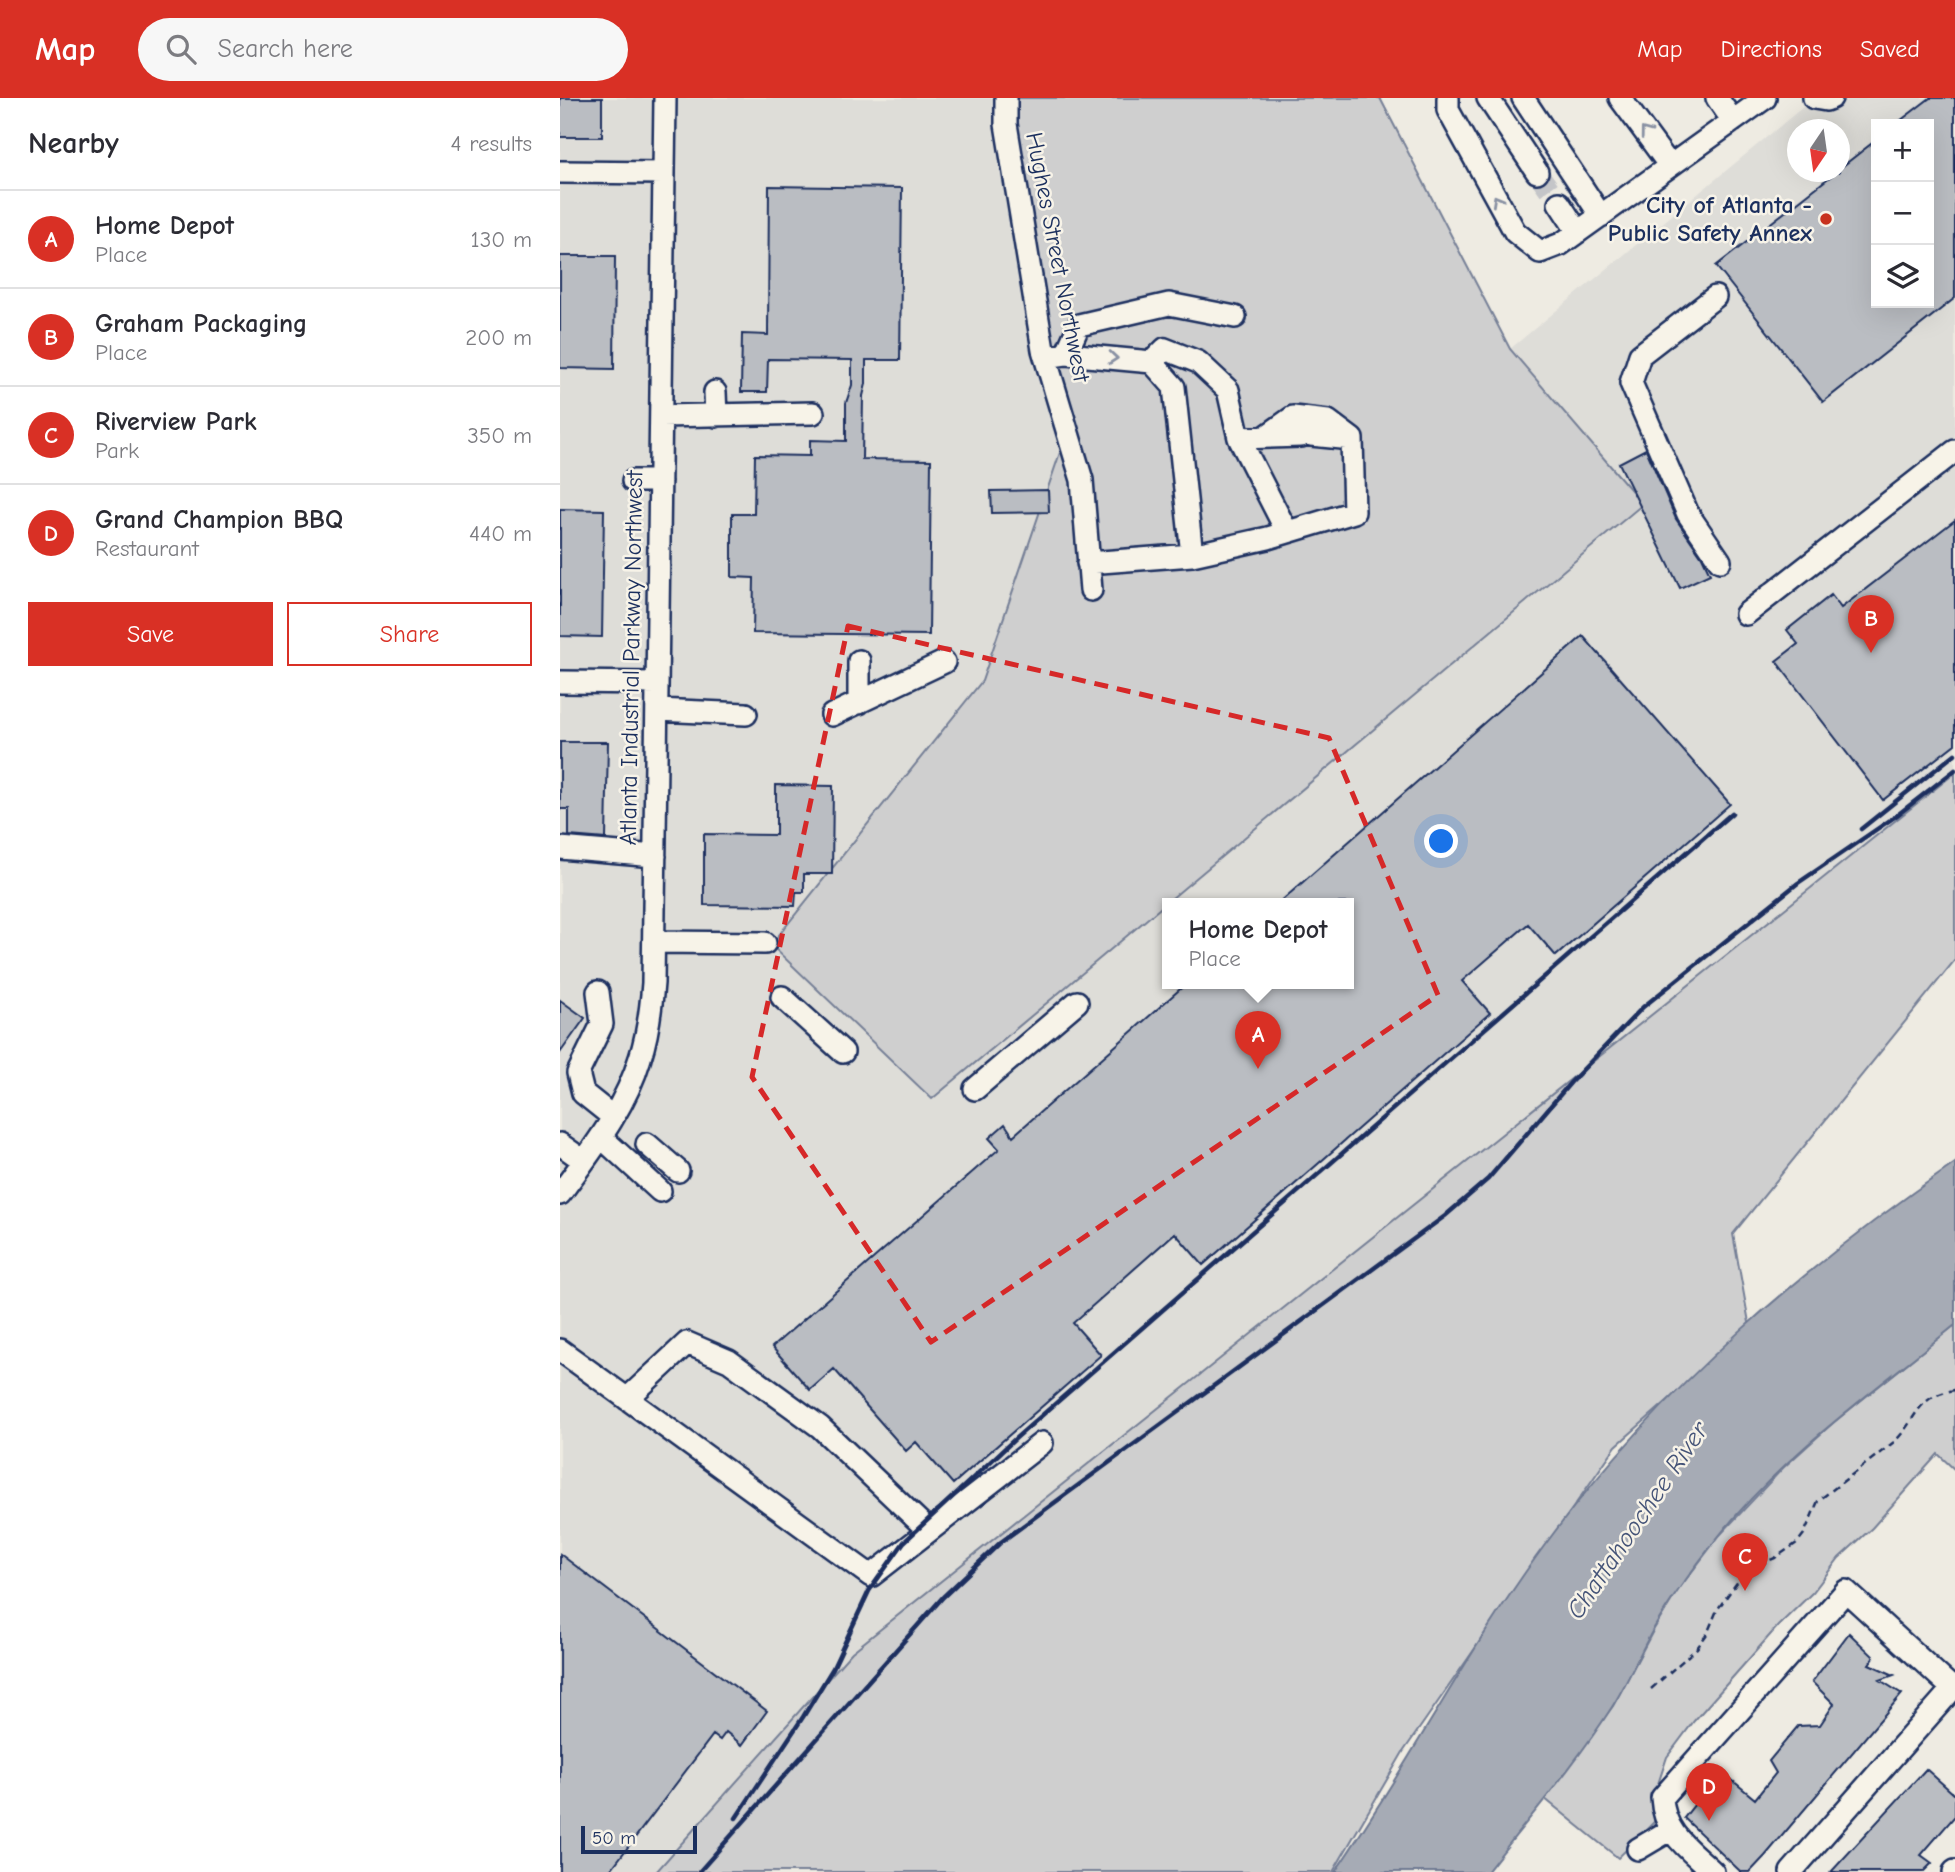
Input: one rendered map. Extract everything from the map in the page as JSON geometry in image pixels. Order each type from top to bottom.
[{"type":"street","name":"Atlanta Industrial Parkway Northwest","points":[[560,1194],[624,1100],[640,1060],[649,1022],[653,983],[665,98]]},
{"type":"street","name":"Hughes Street Northwest","points":[[1006,98],[1006,124],[1082,480],[1091,590]]},
{"type":"street","points":[[1448,98],[1448,110],[1515,232],[1540,251],[1561,244],[1765,98]]},
{"type":"street","points":[[1488,98],[1537,173]]},
{"type":"street","points":[[1523,98],[1601,216]]},
{"type":"street","points":[[1620,98],[1670,166]]},
{"type":"street","points":[[1717,98],[1733,121]]},
{"type":"street","points":[[1814,98],[1830,98]]},
{"type":"street","points":[[560,172],[664,173]]},
{"type":"street","points":[[1559,203],[1578,232]]},
{"type":"street","points":[[1715,297],[1640,355],[1631,383],[1688,514],[1720,561]]},
{"type":"street","points":[[1056,356],[1079,325],[1169,304],[1235,317]]},
{"type":"street","points":[[1152,362],[1165,349],[1198,362],[1228,390],[1239,438],[1287,532]]},
{"type":"street","points":[[1056,356],[1152,362],[1174,387],[1192,555]]},
{"type":"street","points":[[715,392],[716,416]]},
{"type":"street","points":[[661,416],[813,414]]},
{"type":"street","points":[[1265,436],[1293,417],[1328,421],[1352,439]]},
{"type":"street","points":[[1239,438],[1306,435],[1352,439]]},
{"type":"street","points":[[1088,562],[1192,555],[1268,538],[1354,512],[1352,439]]},
{"type":"street","points":[[1746,614],[1955,451]]},
{"type":"street","points":[[633,481],[660,481]]},
{"type":"street","points":[[859,661],[859,703]]},
{"type":"street","points":[[832,715],[944,662]]},
{"type":"street","points":[[560,682],[657,683]]},
{"type":"street","points":[[657,710],[746,714]]},
{"type":"street","points":[[560,848],[655,856]]},
{"type":"street","points":[[654,942],[765,943]]},
{"type":"street","points":[[598,992],[602,1024],[578,1073],[583,1093],[614,1117]]},
{"type":"street","points":[[782,996],[843,1052]]},
{"type":"street","points":[[975,1089],[1077,1002]]},
{"type":"street","points":[[601,1137],[660,1191]]},
{"type":"street","points":[[647,1143],[678,1171]]},
{"type":"street","points":[[560,1144],[584,1161]]},
{"type":"street","points":[[627,1399],[687,1343],[729,1361],[820,1427],[929,1531]]},
{"type":"street","points":[[560,1350],[871,1576],[1042,1443]]},
{"type":"street","points":[[1713,1872],[1670,1830],[1663,1813],[1662,1798],[1846,1591],[1954,1687],[1791,1872]]},
{"type":"street","points":[[1638,1849],[1670,1830]]},
{"type":"path","points":[[1651,1689],[1697,1648],[1707,1634],[1717,1610],[1741,1577],[1797,1543],[1804,1534],[1818,1501],[1894,1442],[1927,1399],[1955,1390]]},
{"type":"highlighted area","points":[[848,626],[1329,738],[1438,995],[931,1342],[752,1077]]},
{"type":"shaded area","points":[[560,98],[1017,98],[1019,176],[1066,435],[982,681],[771,945],[1642,503],[1510,349],[1787,120],[1787,182],[1850,182],[1850,119],[1789,119],[1814,98],[1955,98],[1955,773],[852,1652],[656,1872],[560,1872]]},
{"type":"shaded area","points":[[1017,98],[1380,98],[1510,349],[1643,504],[1172,898],[1162,898],[1162,907],[932,1099],[771,945],[982,681],[1066,435],[1019,176]]},
{"type":"shaded area","points":[[1955,773],[1955,960],[1733,1234],[1750,1328],[1616,1446],[1403,1752],[1333,1872],[656,1872],[852,1652]]},
{"type":"shaded area","points":[[1955,1325],[1955,1470],[1938,1454],[1872,1528],[1839,1558],[1813,1592],[1778,1626],[1694,1721],[1667,1757],[1654,1796],[1663,1813],[1618,1858],[1544,1798],[1613,1706],[1678,1590],[1720,1535],[1783,1468],[1834,1422]]},
{"type":"water","name":"Chattahoochee River","points":[[1955,1163],[1955,1325],[1831,1425],[1744,1507],[1684,1581],[1598,1729],[1487,1872],[1335,1872],[1390,1788],[1495,1616],[1553,1534],[1596,1480],[1689,1379],[1739,1332],[1844,1244]]},
{"type":"building","points":[[560,98],[602,98],[602,137],[560,137]]},
{"type":"building","name":"City of Atlanta - Public Safety Annex","points":[[1930,98],[1955,98],[1955,298],[1823,402],[1716,266],[1823,182],[1850,182],[1850,160],[1871,144],[1871,308],[1934,308],[1934,119],[1903,119]]},
{"type":"building","points":[[769,186],[902,188],[900,360],[866,360],[862,459],[931,460],[929,635],[753,633],[754,578],[732,577],[732,514],[754,514],[755,455],[810,456],[810,440],[846,441],[846,403],[852,385],[852,360],[768,359],[767,392],[741,392],[742,334],[768,335]]},
{"type":"building","points":[[560,256],[615,256],[614,369],[560,368]]},
{"type":"building","points":[[1646,449],[1676,519],[1702,557],[1710,574],[1680,588],[1619,463]]},
{"type":"building","points":[[1048,490],[1049,512],[992,513],[991,491]]},
{"type":"building","points":[[560,509],[604,510],[602,637],[560,636]]},
{"type":"building","points":[[1955,520],[1955,744],[1883,800],[1776,661],[1798,644],[1787,630],[1831,595],[1841,608]]},
{"type":"building","points":[[1583,636],[1730,804],[1556,956],[1528,924],[1462,981],[1490,1013],[1203,1265],[1175,1233],[1073,1323],[1101,1355],[953,1484],[916,1442],[906,1451],[834,1369],[810,1390],[772,1347],[999,1149],[989,1138],[1005,1124],[1013,1136],[1180,989],[1354,989],[1354,898],[1285,898]]},
{"type":"building","points":[[560,742],[608,742],[606,839],[569,836],[569,809],[560,809]]},
{"type":"building","points":[[776,785],[833,786],[832,874],[804,874],[804,892],[796,892],[795,906],[704,905],[704,834],[776,835]]},
{"type":"building","points":[[560,1000],[585,1018],[560,1053]]},
{"type":"building","points":[[560,1554],[767,1711],[742,1745],[726,1732],[720,1740],[713,1735],[609,1872],[560,1872]]},
{"type":"building","points":[[1849,1633],[1874,1657],[1869,1664],[1894,1675],[1880,1680],[1902,1694],[1765,1856],[1750,1872],[1741,1872],[1684,1818],[1721,1771],[1755,1799],[1776,1773],[1769,1761],[1798,1726],[1820,1725],[1834,1704],[1812,1682]]},
{"type":"building","points":[[1926,1769],[1955,1795],[1955,1816],[1921,1855],[1932,1863],[1923,1872],[1831,1872]]},
{"type":"tunnel","points":[[1537,172],[1559,203]]},
{"type":"railway","points":[[1861,829],[1955,754]]},
{"type":"railway","points":[[699,1872],[943,1597],[1001,1542],[1445,1216],[1488,1179],[1571,1082],[1643,1007],[1798,883],[1896,816],[1955,770]]},
{"type":"railway","points":[[736,1818],[833,1668],[869,1591],[904,1542],[1016,1438],[1732,813]]},
{"type":"place","name":"City of Atlanta - Public Safety Annex","points":[[1826,219]]},
{"type":"place","name":"Graham Packaging","points":[[1871,653]]},
{"type":"place","name":"Home Depot","points":[[1258,1069]]},
{"type":"place","name":"Riverview Park","points":[[1745,1591]]},
{"type":"place","name":"Grand Champion BBQ","points":[[1709,1821]]}]
